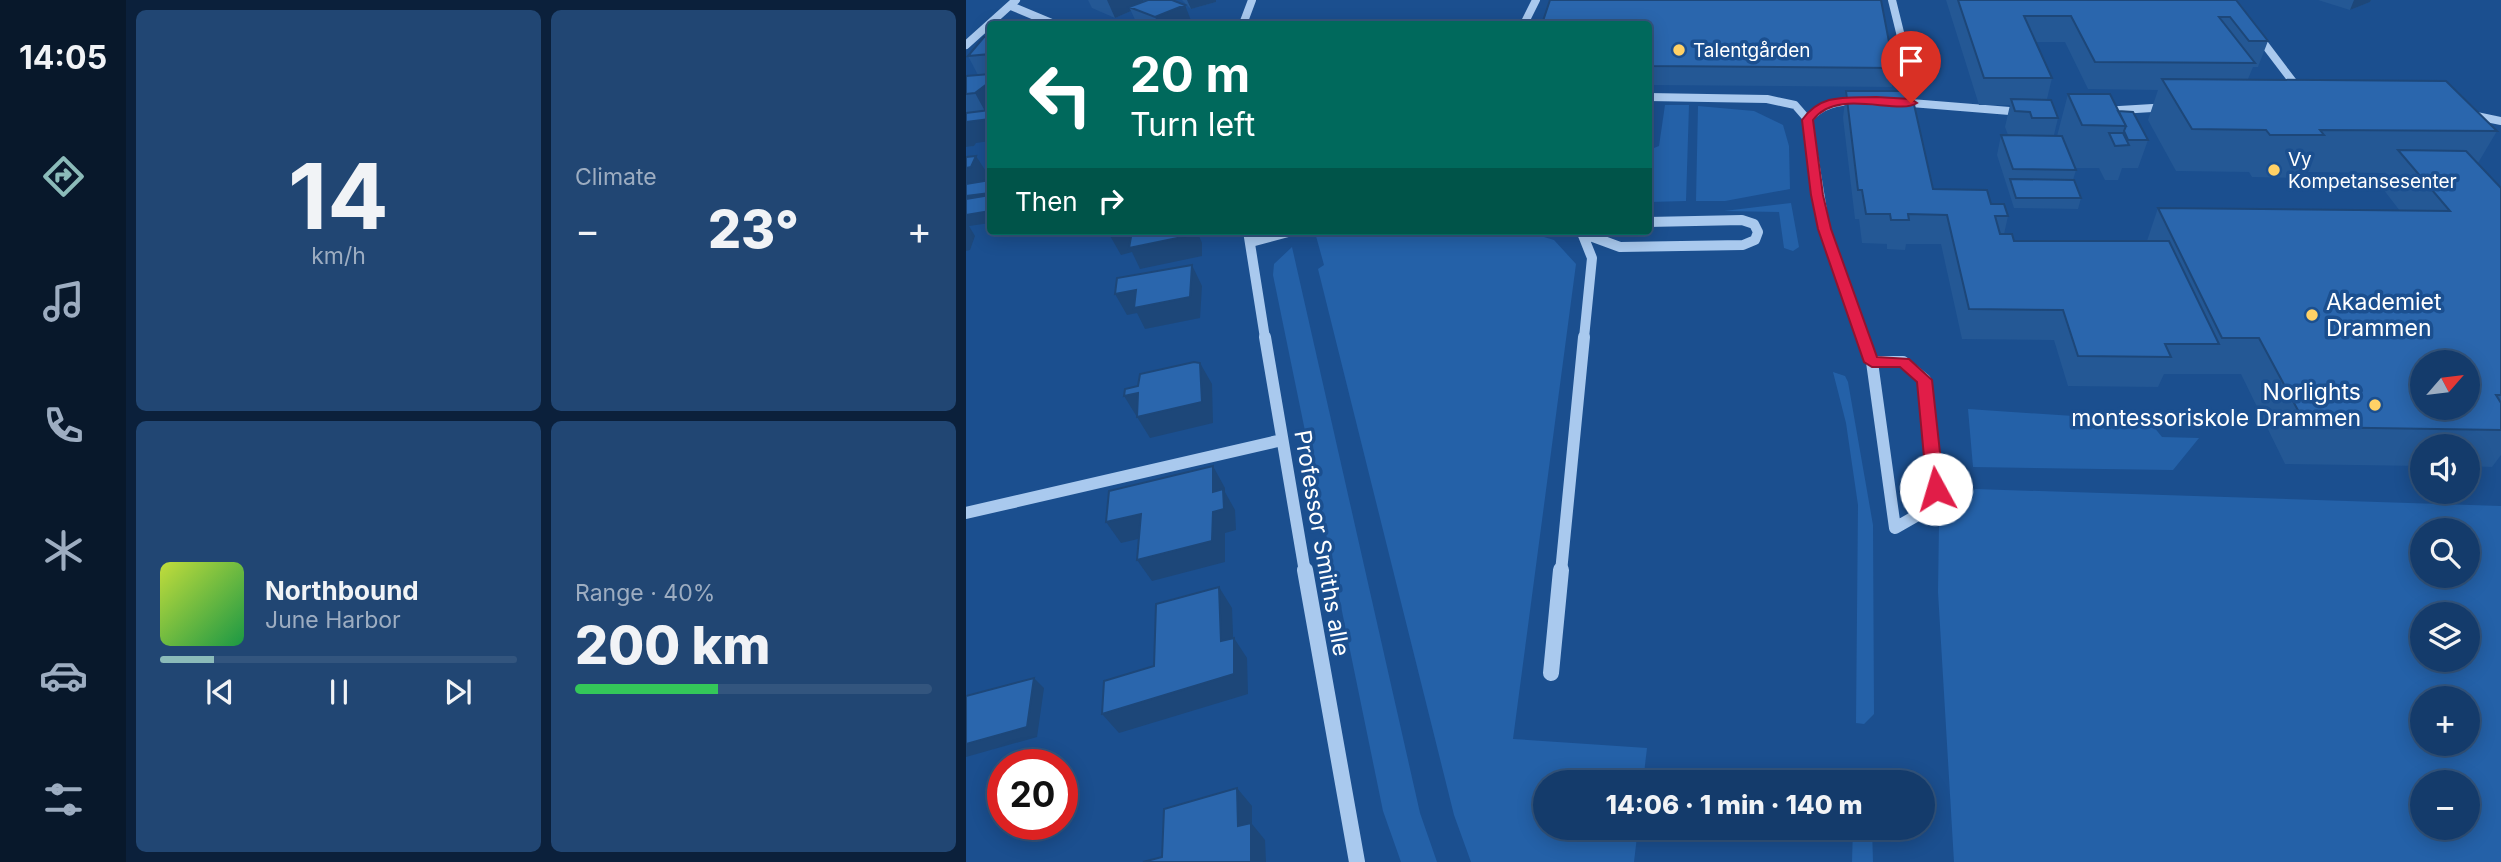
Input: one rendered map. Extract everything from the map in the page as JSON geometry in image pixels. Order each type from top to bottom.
[{"type":"street","points":[[1244,21],[1252,0]]},
{"type":"street","points":[[1525,21],[1535,0]]},
{"type":"street","points":[[1892,0],[1911,77],[1911,103]]},
{"type":"street","points":[[993,21],[1013,3],[1048,21]]},
{"type":"street","points":[[2246,22],[2305,97]]},
{"type":"street","points":[[966,46],[987,27]]},
{"type":"street","points":[[1652,97],[1767,99],[1795,105],[1808,120],[1819,206],[1872,362],[1895,528],[1937,504],[1925,380],[1903,362],[1872,362]]},
{"type":"street","points":[[1808,120],[1816,108],[1832,102],[1876,100]]},
{"type":"street","points":[[1899,102],[1955,110],[2036,113]]},
{"type":"street","points":[[2094,112],[2129,107],[2184,106]]},
{"type":"street","points":[[2462,114],[2501,121]]},
{"type":"street","points":[[1589,235],[1620,247],[1743,245],[1755,240],[1758,232],[1754,224],[1742,220],[1652,222]]},
{"type":"street","points":[[1551,673],[1591,258],[1582,235]]},
{"type":"street","name":"Professor Smiths alle","points":[[1250,236],[1282,440],[1357,862]]},
{"type":"street","points":[[966,513],[1282,440]]},
{"type":"shaded area","points":[[1665,105],[1689,105],[1686,201],[1652,202],[1652,149],[1659,146]]},
{"type":"shaded area","points":[[1698,106],[1754,111],[1783,125],[1789,146],[1790,189],[1725,201],[1696,201]]},
{"type":"shaded area","points":[[1791,203],[1799,247],[1793,251],[1784,248],[1779,212],[1724,211]]},
{"type":"shaded area","points":[[1320,235],[1537,235],[1554,240],[1576,264],[1513,739],[1647,748],[1644,770],[1533,770],[1533,840],[1637,840],[1634,862],[1471,862],[1454,815],[1318,269],[1324,265],[1316,236]]},
{"type":"shaded area","points":[[1292,247],[1420,813],[1437,862],[1401,862],[1383,811],[1273,275],[1274,264]]},
{"type":"shaded area","points":[[1833,372],[1845,376],[1848,382],[1873,525],[1874,714],[1864,724],[1856,723],[1858,505],[1846,423]]},
{"type":"shaded area","points":[[1968,409],[2149,421],[2162,437],[2199,438],[2173,470],[1973,467]]},
{"type":"shaded area","points":[[1975,489],[2501,506],[2501,862],[1954,862],[1938,592],[1939,524]]},
{"type":"shaded area","points":[[1853,840],[1872,840],[1873,862],[1852,862]]},
{"type":"building","points":[[1148,0],[1172,0],[1185,5],[1155,17],[1129,7]]},
{"type":"building","points":[[1550,0],[1881,0],[1894,68],[1652,66],[1652,21],[1543,21]]},
{"type":"building","points":[[1958,0],[2236,0],[2268,41],[2249,41],[2230,17],[2219,17],[2255,63],[2095,62],[2071,16],[2024,16],[2052,78],[1984,78]]},
{"type":"building","points":[[984,37],[987,37],[987,54],[968,56]]},
{"type":"building","points":[[987,74],[987,84],[975,93],[966,94],[966,76]]},
{"type":"building","points":[[2162,79],[2446,81],[2497,131],[2320,130],[2324,135],[2270,135],[2266,130],[2192,129]]},
{"type":"building","points":[[1846,91],[1911,91],[1933,189],[1987,190],[1991,204],[2004,204],[2008,216],[1995,216],[2000,234],[2012,234],[2014,241],[2169,241],[2219,344],[2165,344],[2171,357],[2078,356],[2063,310],[1969,309],[1947,215],[1908,214],[1909,220],[1891,220],[1890,214],[1866,214],[1862,190],[1858,190]]},
{"type":"building","points":[[2068,94],[2110,94],[2126,126],[2082,125]]},
{"type":"building","points":[[2011,99],[2051,100],[2058,118],[2032,118],[2030,112],[2015,111]]},
{"type":"building","points":[[987,110],[987,119],[966,122],[966,113]]},
{"type":"building","points":[[2118,111],[2133,112],[2148,140],[2128,140],[2124,131],[2126,126]]},
{"type":"building","points":[[2109,133],[2123,133],[2129,145],[2115,146]]},
{"type":"building","points":[[2001,135],[2062,136],[2076,170],[2013,169]]},
{"type":"building","points":[[2398,150],[2466,151],[2501,188],[2501,395],[2496,395],[2501,403],[2501,430],[2307,427],[2259,338],[2222,338],[2158,208],[2450,211]]},
{"type":"building","points":[[976,156],[971,167],[966,168],[966,157]]},
{"type":"building","points":[[2010,179],[2074,180],[2081,198],[2016,198]]},
{"type":"building","points":[[987,180],[987,193],[966,196],[966,184]]},
{"type":"building","points":[[987,196],[987,212],[966,215],[966,199]]},
{"type":"building","points":[[1131,235],[1192,235],[1129,248]]},
{"type":"building","points":[[1192,265],[1190,297],[1134,308],[1136,290],[1115,294],[1117,278]]},
{"type":"building","points":[[1200,363],[1202,402],[1137,417],[1138,393],[1124,396],[1125,389],[1138,386],[1140,374]]},
{"type":"building","points":[[1213,466],[1213,492],[1223,489],[1224,509],[1213,512],[1212,541],[1137,560],[1141,514],[1106,522],[1109,491]]},
{"type":"building","points":[[1219,587],[1221,641],[1234,638],[1234,674],[1102,714],[1104,681],[1154,666],[1156,604]]},
{"type":"building","points":[[1034,678],[1027,727],[966,744],[966,696]]},
{"type":"building","points":[[1237,788],[1238,826],[1251,823],[1251,862],[1143,862],[1162,857],[1164,809]]},
{"type":"place","name":"Talentgården","points":[[1679,50]]},
{"type":"place","name":"Vy Kompetansesenter","points":[[2274,170]]},
{"type":"place","name":"Akademiet Drammen","points":[[2312,315]]},
{"type":"place","name":"Norlights montessoriskole Drammen","points":[[2375,405]]},
{"type":"route","points":[[1911,103],[1876,100],[1832,102],[1816,108],[1808,120],[1817,195],[1825,229],[1872,362],[1903,362],[1925,380],[1936,489]]}]
